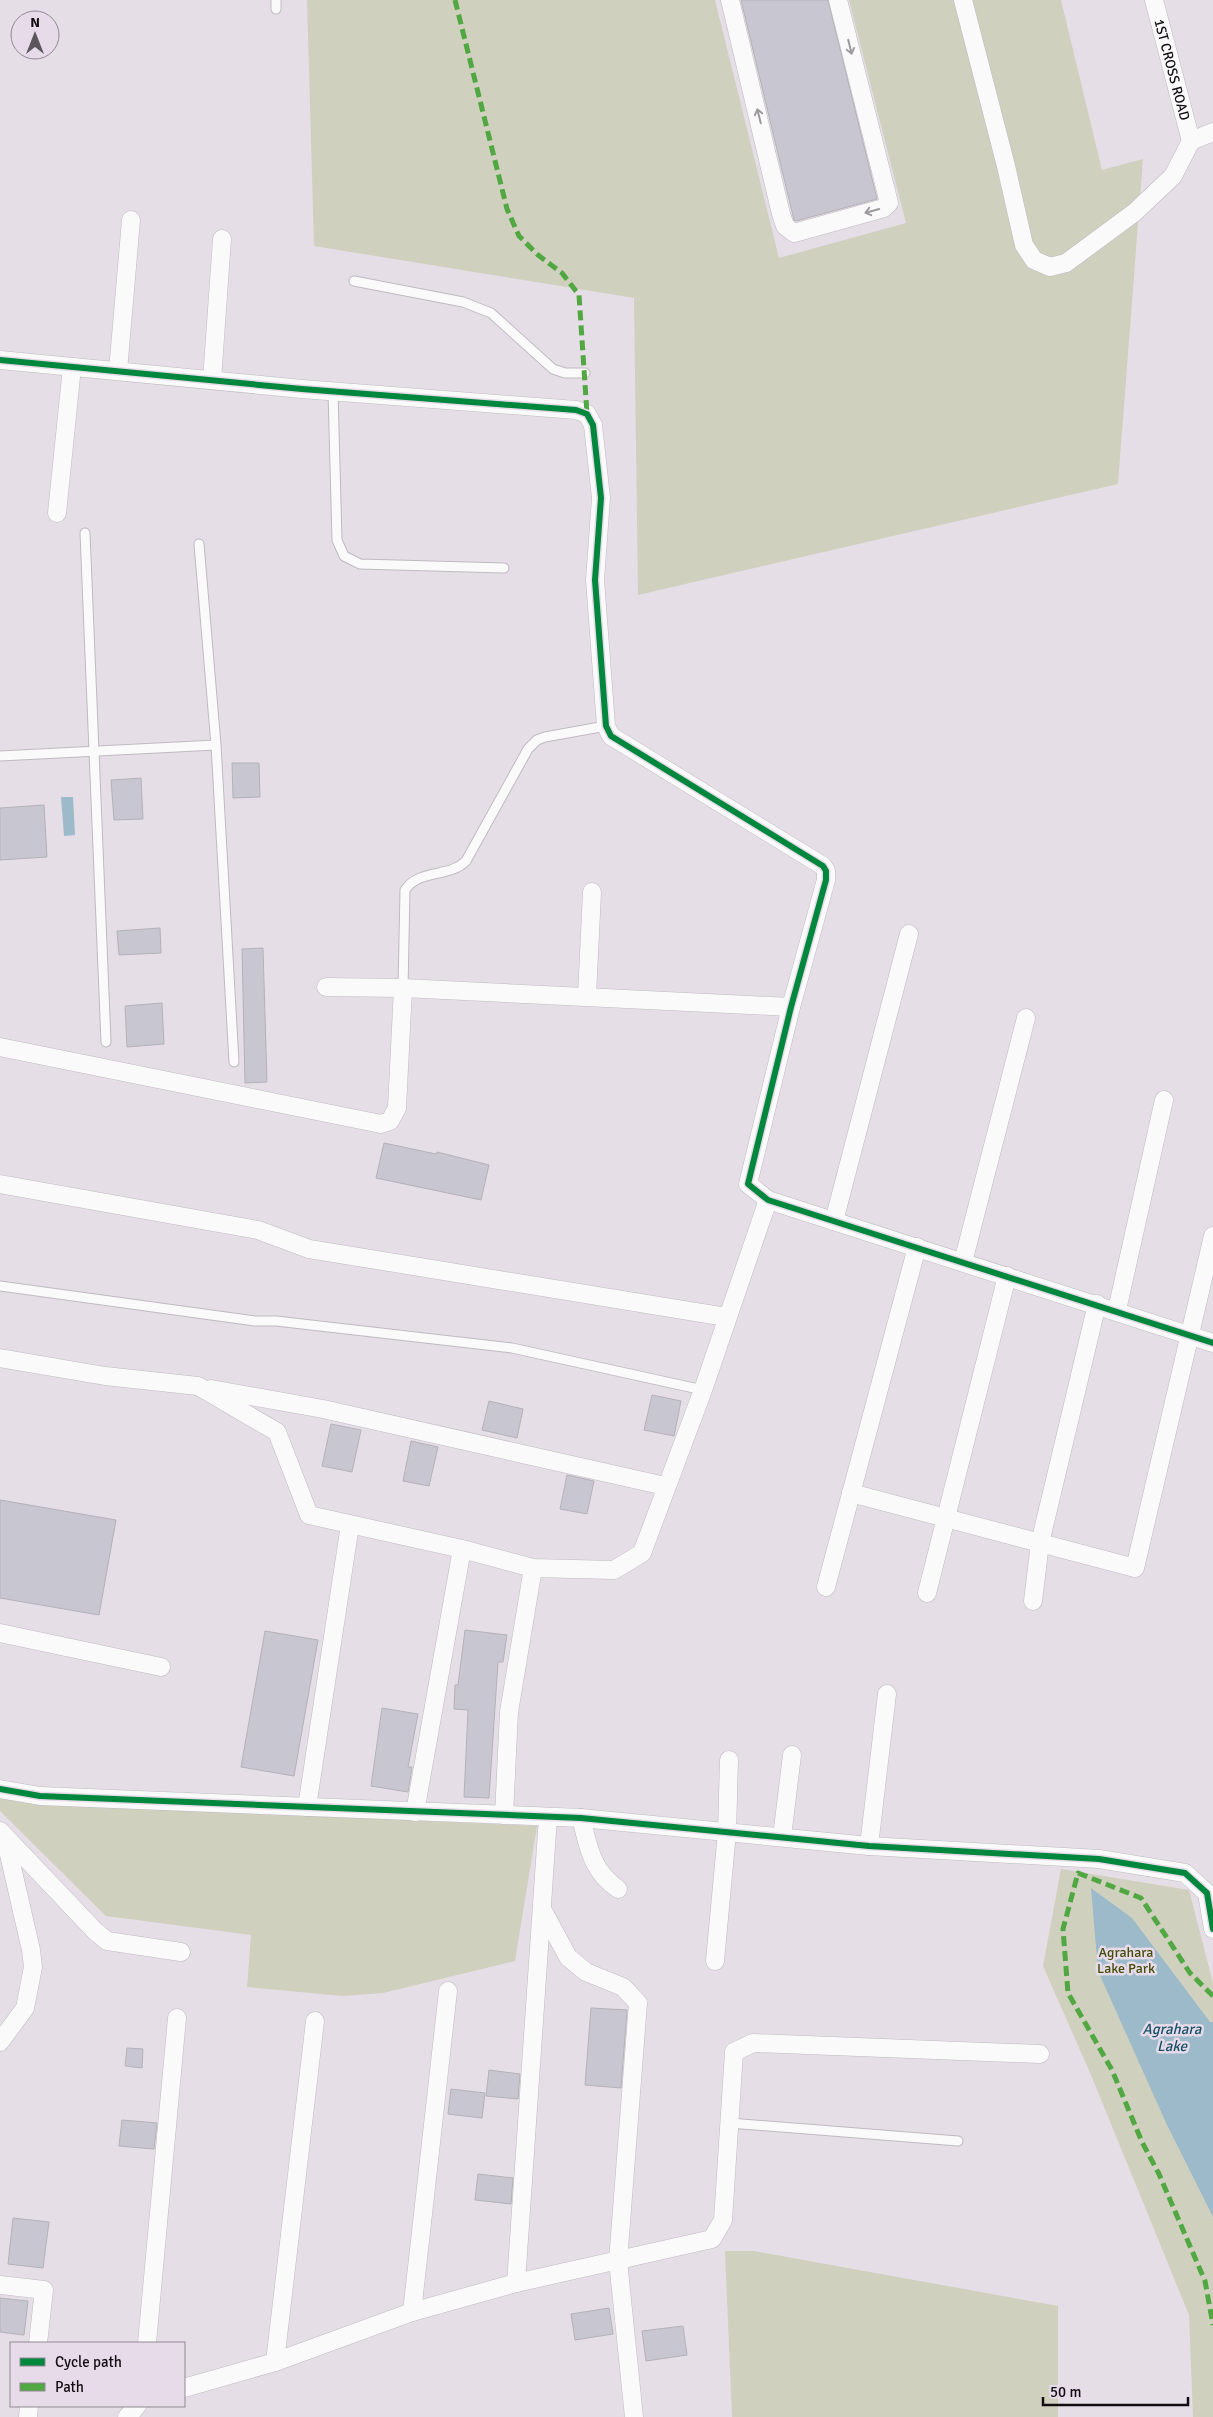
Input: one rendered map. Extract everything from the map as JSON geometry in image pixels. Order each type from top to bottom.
[{"type":"street","points":[[730,0],[781,214],[785,226],[794,233],[884,208],[889,203],[838,0]]},
{"type":"street","points":[[963,0],[1006,166],[1024,245],[1034,260],[1050,267],[1066,263],[1135,212],[1173,176],[1191,140],[1213,132]]},
{"type":"street","name":"1ST CROSS ROAD","points":[[1154,0],[1191,140]]},
{"type":"street","points":[[118,371],[131,220]]},
{"type":"street","points":[[212,380],[222,239]]},
{"type":"street","points":[[0,360],[333,392],[576,410],[588,414],[593,425],[601,498],[595,563],[606,726],[611,736],[823,866],[826,880],[790,1007],[748,1184],[768,1200],[1117,1310],[1213,1343]]},
{"type":"street","points":[[57,513],[72,367]]},
{"type":"street","points":[[588,996],[592,892]]},
{"type":"street","points":[[834,1221],[909,934]]},
{"type":"street","points":[[326,987],[403,988],[790,1007]]},
{"type":"street","points":[[0,1047],[382,1124],[390,1121],[397,1108],[403,988]]},
{"type":"street","points":[[963,1262],[1026,1018]]},
{"type":"street","points":[[1117,1310],[1164,1100]]},
{"type":"street","points":[[0,1184],[258,1230],[308,1249],[726,1317]]},
{"type":"street","points":[[198,1386],[277,1432],[309,1515],[462,1549],[533,1568],[614,1570],[642,1553],[665,1486],[702,1390],[768,1200]]},
{"type":"street","points":[[851,1493],[1134,1568],[1213,1236]]},
{"type":"street","points":[[826,1587],[917,1247]]},
{"type":"street","points":[[927,1593],[1007,1276]]},
{"type":"street","points":[[1033,1601],[1040,1543],[1097,1304]]},
{"type":"street","points":[[0,1358],[105,1376],[198,1386],[323,1408],[665,1486]]},
{"type":"street","points":[[307,1807],[350,1525]]},
{"type":"street","points":[[414,1812],[462,1549]]},
{"type":"street","points":[[504,1815],[510,1712],[533,1568]]},
{"type":"street","points":[[0,1633],[161,1667]]},
{"type":"street","points":[[869,1846],[887,1694]]},
{"type":"street","points":[[782,1837],[792,1755]]},
{"type":"street","points":[[715,1960],[727,1832],[729,1760]]},
{"type":"street","points":[[0,1789],[40,1796],[581,1818],[869,1846],[1099,1858],[1185,1873],[1207,1893],[1213,1929]]},
{"type":"street","points":[[516,2283],[548,1817]]},
{"type":"street","points":[[581,1818],[594,1864],[604,1879],[618,1889]]},
{"type":"street","points":[[2,1833],[95,1931],[107,1941],[181,1952]]},
{"type":"street","points":[[0,2042],[25,2008],[33,1967],[31,1950],[2,1833]]},
{"type":"street","points":[[542,1909],[568,1957],[586,1972],[623,1987],[638,2002],[618,2261],[634,2417]]},
{"type":"street","points":[[412,2312],[448,1991]]},
{"type":"street","points":[[147,2342],[177,2018]]},
{"type":"street","points":[[275,2362],[315,2022]]},
{"type":"street","points":[[185,2388],[275,2362],[412,2312],[516,2283],[712,2239],[723,2220],[734,2052],[754,2043],[1040,2054]]},
{"type":"street","points":[[0,2285],[44,2290],[38,2342]]},
{"type":"street","points":[[127,2417],[136,2407]]},
{"type":"lane","points":[[354,281],[480,307],[491,313],[554,369],[565,373],[585,373]]},
{"type":"lane","points":[[333,392],[336,540],[344,556],[360,564],[504,568]]},
{"type":"lane","points":[[85,533],[106,1042]]},
{"type":"lane","points":[[200,544],[216,746],[234,1062]]},
{"type":"lane","points":[[403,988],[405,890],[410,883],[416,879],[458,868],[466,861],[528,749],[536,740],[606,726]]},
{"type":"lane","points":[[0,756],[216,746]]},
{"type":"lane","points":[[0,1286],[255,1321],[276,1321],[512,1348],[702,1390]]},
{"type":"lane","points":[[729,2122],[958,2141]]},
{"type":"green space","points":[[307,0],[715,0],[779,258],[906,223],[849,0],[1061,0],[1102,170],[1143,159],[1118,484],[638,595],[634,298],[314,246]]},
{"type":"green space","points":[[0,1798],[76,1805],[537,1826],[515,1961],[383,1993],[343,1996],[247,1987],[251,1935],[106,1916],[0,1811]]},
{"type":"green space","name":"Agrahara Lake Park","points":[[1061,1869],[1189,1890],[1213,1983],[1213,2417],[1193,2417],[1189,2315],[1091,2075],[1043,1966]]},
{"type":"green space","points":[[725,2251],[754,2251],[1058,2306],[1058,2417],[732,2417]]},
{"type":"water","points":[[61,797],[73,797],[75,835],[64,836]]},
{"type":"water","name":"Agrahara Lake","points":[[1091,1888],[1132,1918],[1210,2022],[1213,2022],[1213,2217],[1167,2125],[1098,1971]]},
{"type":"building","points":[[741,0],[828,0],[877,199],[794,220]]},
{"type":"building","points":[[232,763],[259,763],[260,797],[233,798]]},
{"type":"building","points":[[141,778],[143,819],[114,820],[111,780]]},
{"type":"building","points":[[44,805],[47,857],[0,860],[0,808]]},
{"type":"building","points":[[160,928],[161,953],[119,955],[117,931]]},
{"type":"building","points":[[263,948],[267,1082],[245,1083],[242,949]]},
{"type":"building","points":[[162,1003],[164,1044],[127,1047],[125,1006]]},
{"type":"building","points":[[384,1143],[436,1154],[437,1152],[489,1165],[481,1200],[376,1178]]},
{"type":"building","points":[[652,1395],[681,1401],[674,1436],[644,1430]]},
{"type":"building","points":[[489,1401],[523,1409],[517,1438],[482,1430]]},
{"type":"building","points":[[331,1424],[361,1430],[352,1472],[322,1466]]},
{"type":"building","points":[[411,1441],[438,1447],[429,1486],[403,1481]]},
{"type":"building","points":[[567,1475],[594,1481],[587,1514],[560,1509]]},
{"type":"building","points":[[0,1500],[116,1520],[99,1615],[0,1598]]},
{"type":"building","points":[[465,1630],[507,1635],[503,1662],[498,1662],[489,1798],[464,1797],[468,1710],[454,1709],[455,1685],[458,1685]]},
{"type":"building","points":[[265,1631],[318,1640],[294,1776],[241,1767]]},
{"type":"building","points":[[382,1708],[418,1714],[408,1767],[412,1767],[408,1792],[371,1786]]},
{"type":"building","points":[[591,2008],[627,2010],[621,2088],[585,2085]]},
{"type":"building","points":[[127,2048],[143,2049],[142,2068],[125,2066]]},
{"type":"building","points":[[489,2070],[520,2074],[518,2099],[486,2096]]},
{"type":"building","points":[[451,2089],[485,2093],[482,2118],[448,2114]]},
{"type":"building","points":[[122,2120],[157,2123],[154,2149],[119,2146]]},
{"type":"building","points":[[478,2174],[513,2178],[511,2204],[475,2200]]},
{"type":"building","points":[[13,2218],[49,2222],[43,2268],[8,2264]]},
{"type":"building","points":[[0,2298],[28,2301],[24,2335],[0,2332]]},
{"type":"building","points":[[609,2308],[613,2334],[575,2340],[571,2314]]},
{"type":"building","points":[[683,2326],[687,2355],[646,2361],[642,2331]]},
{"type":"marked path","points":[[455,0],[507,209],[519,236],[538,255],[562,273],[579,295],[587,414]]},
{"type":"marked path","points":[[1213,1996],[1190,1973],[1141,1898],[1078,1873],[1063,1929],[1068,1993],[1112,2070],[1142,2142],[1159,2174],[1205,2281],[1213,2325]]},
{"type":"cycle path","points":[[0,360],[302,389],[576,410],[587,414],[593,425],[601,498],[595,580],[606,726],[611,736],[823,866],[826,871],[826,880],[791,1007],[748,1184],[768,1200],[1213,1343]]},
{"type":"cycle path","points":[[0,1789],[40,1796],[581,1818],[869,1846],[1099,1859],[1185,1873],[1207,1893],[1213,1929]]}]
